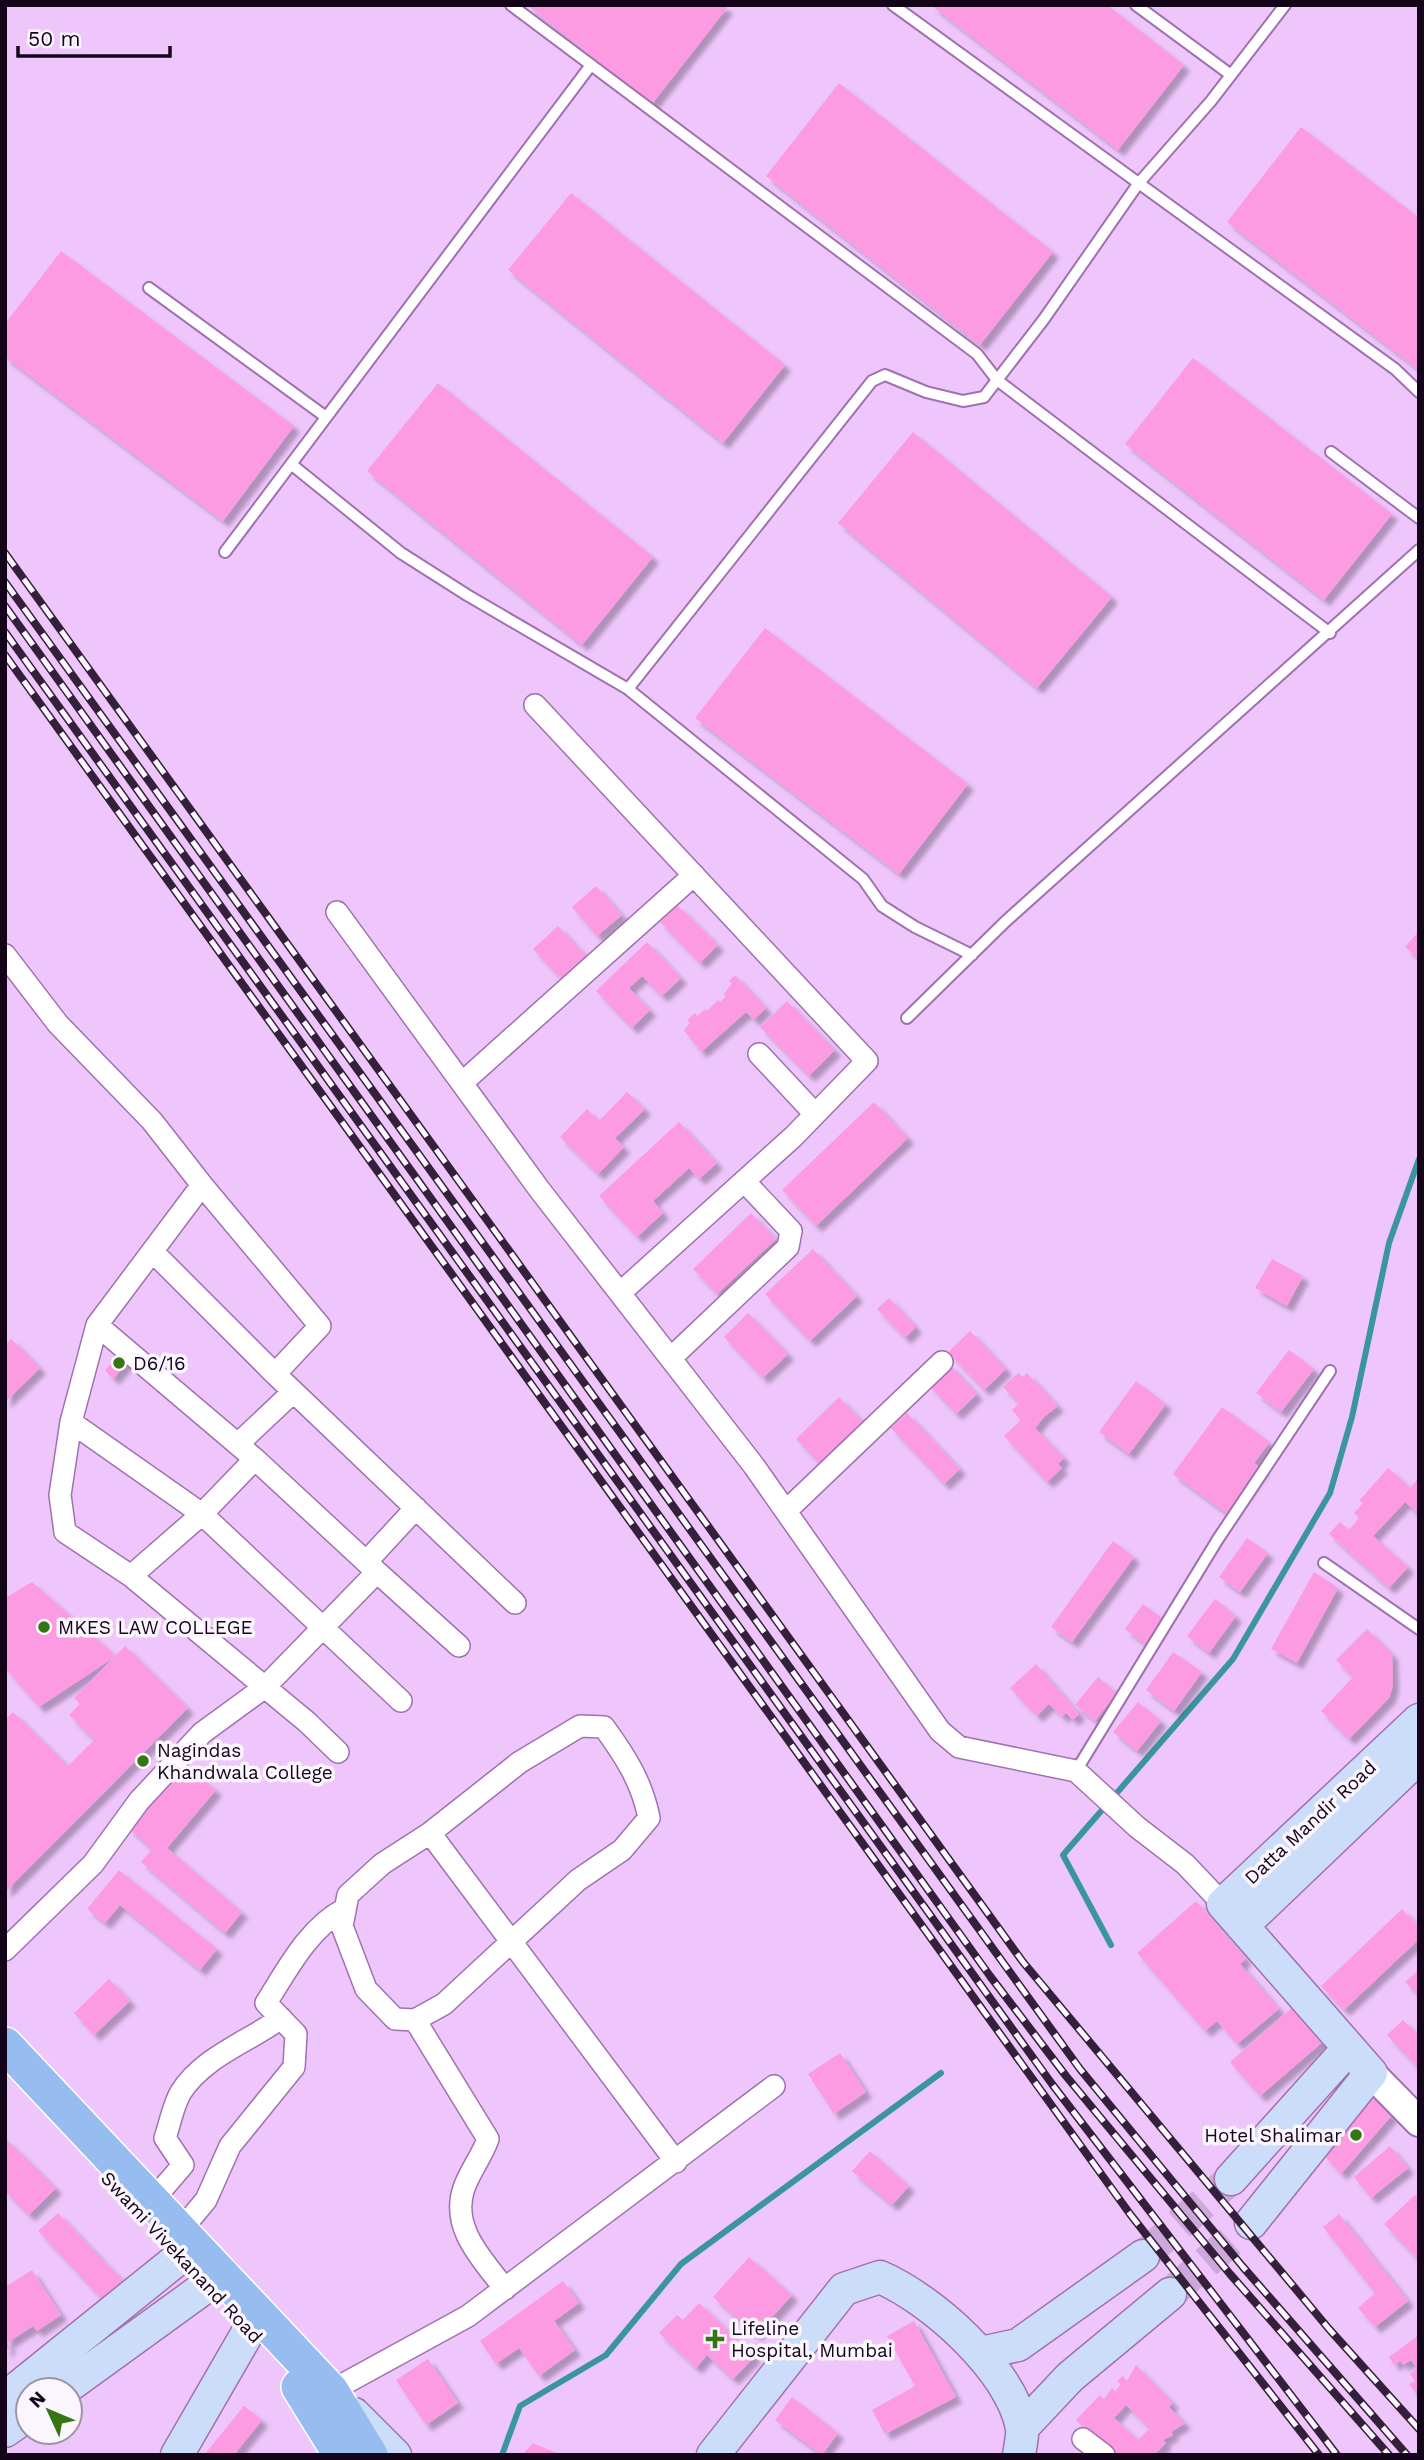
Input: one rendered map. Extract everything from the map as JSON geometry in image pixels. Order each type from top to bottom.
[{"type":"main road","name":"Datta Mandir Road","points":[[1232,1915],[1419,1720]]},
{"type":"main road","name":"Datta Mandir Road","points":[[1232,1915],[1419,1757]]},
{"type":"main road","points":[[1232,1915],[1371,2073],[1251,2223]]},
{"type":"main road","name":"Swami Vivekanand Road","points":[[5,2045],[152,2201],[216,2279],[307,2399],[341,2455]]},
{"type":"main road","points":[[1231,2179],[1348,2049]]},
{"type":"main road","name":"Swami Vivekanand Road","points":[[5,2073],[186,2243]]},
{"type":"main road","points":[[5,2398],[186,2243]]},
{"type":"main road","points":[[981,2353],[1018,2345],[1143,2256]]},
{"type":"main road","points":[[713,2455],[844,2289],[880,2277],[907,2289],[981,2353],[1001,2378],[1020,2442]]},
{"type":"main road","points":[[81,2376],[216,2279]]},
{"type":"main road","name":"Swami Vivekanand Road","points":[[216,2279],[395,2455]]},
{"type":"main road","points":[[1020,2442],[1070,2377],[1170,2294]]},
{"type":"main road","points":[[177,2455],[251,2327]]},
{"type":"main road","name":"Swami Vivekanand Road","points":[[331,2391],[370,2455]]},
{"type":"street","points":[[535,705],[867,1061],[744,1181],[620,1293]]},
{"type":"street","points":[[462,1083],[694,876]]},
{"type":"street","points":[[337,912],[462,1083],[786,1511],[940,1731],[959,1746],[1076,1771],[1137,1827],[1185,1864],[1232,1915]]},
{"type":"street","points":[[5,955],[58,1024],[152,1121],[320,1326],[275,1374]]},
{"type":"street","points":[[759,1054],[815,1114]]},
{"type":"street","points":[[671,1358],[788,1247],[790,1231],[744,1181]]},
{"type":"street","points":[[202,1185],[97,1325],[71,1422],[60,1495],[65,1532],[131,1576],[265,1686],[338,1752]]},
{"type":"street","points":[[153,1252],[293,1392],[515,1603]]},
{"type":"street","points":[[97,1325],[239,1443],[459,1646]]},
{"type":"street","points":[[786,1511],[942,1362]]},
{"type":"street","points":[[239,1443],[293,1392]]},
{"type":"street","points":[[71,1422],[202,1514],[401,1701]]},
{"type":"street","points":[[131,1576],[202,1514],[256,1459]]},
{"type":"street","points":[[5,1950],[93,1864],[139,1801],[202,1733],[265,1686],[324,1629],[416,1508]]},
{"type":"street","points":[[580,1726],[604,1727],[639,1782],[649,1818],[622,1850],[578,1880],[444,2004],[415,2020],[395,2019],[366,1989],[342,1926],[345,1909],[348,1895],[382,1864],[430,1833],[520,1762],[580,1726]]},
{"type":"street","points":[[430,1833],[676,2162]]},
{"type":"street","points":[[186,2243],[230,2146],[294,2067],[296,2034],[266,2003],[298,1953],[332,1916],[345,1909]]},
{"type":"street","points":[[152,2201],[183,2165],[165,2138],[180,2093],[204,2065],[253,2039],[281,2018]]},
{"type":"street","points":[[415,2020],[488,2139],[464,2189],[460,2215],[470,2242],[505,2289]]},
{"type":"street","points":[[1371,2073],[1419,2122]]},
{"type":"street","points":[[331,2391],[468,2316],[774,2086]]},
{"type":"street","points":[[1083,2439],[1104,2455]]},
{"type":"lane","points":[[511,5],[977,354],[997,380],[1330,633]]},
{"type":"lane","points":[[893,5],[1395,369],[1419,392]]},
{"type":"lane","points":[[1136,5],[1231,75]]},
{"type":"lane","points":[[628,689],[872,381],[885,375],[926,392],[963,401],[984,397],[1044,319],[1138,184],[1231,75],[1285,5]]},
{"type":"lane","points":[[225,552],[591,65]]},
{"type":"lane","points":[[149,288],[326,417]]},
{"type":"lane","points":[[1331,452],[1419,518]]},
{"type":"lane","points":[[291,464],[401,553],[467,595],[628,689],[863,879],[882,906],[915,927],[972,955]]},
{"type":"lane","points":[[907,1018],[1006,921],[1419,551]]},
{"type":"lane","points":[[1076,1771],[1218,1539],[1330,1371]]},
{"type":"lane","points":[[1324,1563],[1419,1629]]},
{"type":"building","points":[[527,5],[723,5],[727,8],[652,104]]},
{"type":"building","points":[[931,5],[1107,5],[1184,65],[1118,150]]},
{"type":"building","points":[[839,83],[1053,252],[980,345],[766,176]]},
{"type":"building","points":[[1301,127],[1419,218],[1419,370],[1227,222]]},
{"type":"building","points":[[571,193],[785,365],[723,443],[508,270]]},
{"type":"building","points":[[61,251],[294,426],[223,521],[5,357],[5,324]]},
{"type":"building","points":[[1193,358],[1392,514],[1324,600],[1125,444]]},
{"type":"building","points":[[438,383],[653,557],[582,645],[367,471]]},
{"type":"building","points":[[913,432],[1112,597],[1037,688],[838,523]]},
{"type":"building","points":[[765,628],[968,784],[899,874],[695,718]]},
{"type":"building","points":[[596,886],[622,915],[597,936],[572,907]]},
{"type":"building","points":[[677,905],[718,945],[700,963],[660,922]]},
{"type":"building","points":[[558,926],[588,958],[563,981],[533,949]]},
{"type":"building","points":[[1419,931],[1419,958],[1405,947]]},
{"type":"building","points":[[647,942],[681,978],[662,996],[642,976],[629,988],[650,1010],[632,1028],[596,991]]},
{"type":"building","points":[[735,975],[766,1008],[754,1020],[746,1012],[701,1052],[684,1030],[690,1023],[687,1020],[695,1013],[697,1016],[705,1009],[707,1011],[718,1000],[720,1002],[732,983],[729,981]]},
{"type":"building","points":[[787,1001],[835,1050],[809,1076],[760,1027]]},
{"type":"building","points":[[627,1092],[645,1109],[615,1138],[624,1147],[598,1174],[560,1137],[587,1109],[599,1121]]},
{"type":"building","points":[[874,1102],[908,1138],[816,1226],[782,1190]]},
{"type":"building","points":[[679,1122],[717,1163],[699,1179],[689,1168],[653,1201],[663,1213],[637,1237],[599,1196]]},
{"type":"building","points":[[751,1213],[776,1239],[717,1294],[693,1269]]},
{"type":"building","points":[[813,1249],[857,1296],[810,1341],[765,1294]]},
{"type":"building","points":[[1272,1259],[1303,1276],[1287,1306],[1255,1288]]},
{"type":"building","points":[[889,1298],[916,1327],[905,1338],[877,1309]]},
{"type":"building","points":[[748,1313],[788,1354],[763,1378],[724,1337]]},
{"type":"building","points":[[970,1331],[1006,1369],[984,1390],[948,1352]]},
{"type":"building","points":[[11,1339],[40,1368],[5,1402],[5,1345]]},
{"type":"building","name":"D6/16","points":[[124,1350],[132,1357],[113,1379],[105,1370]]},
{"type":"building","points":[[1289,1350],[1314,1369],[1281,1412],[1256,1393]]},
{"type":"building","points":[[949,1364],[977,1394],[956,1414],[928,1384]]},
{"type":"building","points":[[1018,1373],[1023,1377],[1027,1373],[1058,1406],[1035,1428],[1064,1458],[1058,1464],[1062,1468],[1047,1482],[1004,1436],[1021,1420],[1012,1410],[1019,1403],[1003,1387]]},
{"type":"building","points":[[1136,1381],[1166,1404],[1129,1454],[1099,1432]]},
{"type":"building","points":[[839,1397],[869,1429],[826,1470],[796,1439]]},
{"type":"building","points":[[1222,1407],[1270,1442],[1254,1463],[1262,1469],[1229,1515],[1173,1474]]},
{"type":"building","points":[[907,1413],[960,1469],[944,1484],[891,1428]]},
{"type":"building","points":[[1388,1468],[1410,1488],[1419,1478],[1419,1514],[1405,1502],[1373,1536],[1408,1567],[1389,1588],[1329,1534],[1340,1522],[1349,1530],[1359,1518],[1354,1513],[1363,1503],[1359,1501]]},
{"type":"building","points":[[1247,1538],[1268,1553],[1240,1592],[1219,1577]]},
{"type":"building","points":[[1113,1541],[1134,1557],[1072,1642],[1051,1627]]},
{"type":"building","points":[[1314,1572],[1338,1588],[1297,1663],[1271,1649]]},
{"type":"building","name":"MKES LAW COLLEGE","points":[[32,1582],[116,1656],[39,1707],[5,1668],[5,1598]]},
{"type":"building","points":[[1215,1599],[1236,1616],[1209,1653],[1187,1636]]},
{"type":"building","points":[[1143,1604],[1163,1619],[1145,1644],[1125,1629]]},
{"type":"building","points":[[1367,1629],[1392,1654],[1393,1686],[1389,1698],[1349,1739],[1321,1711],[1353,1677],[1336,1660]]},
{"type":"building","points":[[125,1646],[188,1708],[5,1892],[5,1720],[13,1712],[68,1766],[94,1740],[69,1715],[80,1704],[74,1698]]},
{"type":"building","points":[[1173,1652],[1202,1672],[1174,1711],[1146,1690]]},
{"type":"building","points":[[1036,1664],[1079,1714],[1073,1720],[1066,1713],[1062,1717],[1049,1704],[1037,1716],[1010,1688]]},
{"type":"building","points":[[1098,1677],[1117,1693],[1095,1721],[1075,1705]]},
{"type":"building","points":[[1138,1702],[1161,1721],[1137,1751],[1113,1732]]},
{"type":"building","points":[[184,1763],[216,1790],[167,1848],[242,1912],[225,1933],[141,1862],[152,1849],[128,1828]]},
{"type":"building","points":[[119,1870],[217,1949],[200,1970],[120,1905],[105,1923],[87,1909]]},
{"type":"building","points":[[1196,1901],[1246,1959],[1240,1964],[1279,2009],[1237,2044],[1217,2021],[1205,2031],[1137,1953]]},
{"type":"building","points":[[1402,1909],[1419,1927],[1419,1939],[1344,2010],[1321,1986]]},
{"type":"building","points":[[1419,1970],[1419,1996],[1405,1982]]},
{"type":"building","points":[[109,1979],[130,2001],[94,2035],[74,2013]]},
{"type":"building","points":[[1295,2005],[1325,2040],[1260,2096],[1230,2062]]},
{"type":"building","points":[[1403,2020],[1419,2036],[1419,2069],[1387,2035]]},
{"type":"building","points":[[840,2053],[866,2092],[834,2114],[808,2074]]},
{"type":"building","name":"Hotel Shalimar","points":[[1368,2094],[1392,2115],[1341,2174],[1323,2154]]},
{"type":"building","points":[[5,2138],[56,2188],[29,2215],[5,2191]]},
{"type":"building","points":[[1390,2146],[1408,2168],[1371,2198],[1354,2177]]},
{"type":"building","points":[[870,2151],[909,2186],[892,2205],[852,2171]]},
{"type":"building","points":[[1415,2195],[1419,2199],[1419,2261],[1384,2224]]},
{"type":"building","points":[[58,2213],[123,2281],[103,2300],[38,2231]]},
{"type":"building","points":[[1339,2214],[1408,2301],[1375,2327],[1358,2308],[1375,2293],[1323,2227]]},
{"type":"building","points":[[749,2257],[792,2295],[756,2335],[713,2297]]},
{"type":"building","points":[[32,2270],[61,2315],[37,2331],[33,2326],[7,2343],[10,2348],[5,2351],[5,2287]]},
{"type":"building","points":[[563,2281],[579,2303],[554,2321],[575,2350],[539,2376],[519,2348],[496,2364],[480,2341]]},
{"type":"building","points":[[699,2303],[755,2356],[733,2379],[707,2355],[696,2368],[659,2333],[677,2315],[683,2320]]},
{"type":"building","points":[[914,2321],[956,2397],[885,2434],[872,2410],[915,2386],[887,2336]]},
{"type":"building","points":[[1419,2335],[1419,2390],[1415,2392],[1409,2384],[1415,2381],[1410,2374],[1417,2368],[1411,2360],[1403,2365],[1400,2360],[1394,2365],[1389,2357]]},
{"type":"building","points":[[428,2359],[458,2403],[426,2425],[396,2380]]},
{"type":"building","points":[[1136,2365],[1173,2403],[1169,2407],[1185,2423],[1171,2432],[1173,2435],[1163,2440],[1166,2443],[1156,2453],[1111,2455],[1076,2420],[1100,2395],[1104,2399],[1112,2388],[1115,2391],[1121,2385],[1117,2381],[1123,2376],[1127,2381]],"holes":[[[1126,2405],[1150,2428],[1138,2440],[1114,2418]]]},
{"type":"building","points":[[792,2397],[838,2433],[822,2455],[775,2420]]},
{"type":"building","points":[[244,2406],[262,2420],[234,2455],[204,2455]]},
{"type":"building","points":[[533,2443],[561,2455],[522,2455]]},
{"type":"waterway","points":[[1111,1945],[1063,1855],[1233,1659],[1330,1493],[1352,1417],[1389,1243],[1419,1159]]},
{"type":"waterway","points":[[502,2455],[520,2406],[606,2355],[681,2264],[941,2073]]},
{"type":"tunnel","points":[[1143,2256],[1231,2179]]},
{"type":"tunnel","points":[[1170,2294],[1251,2223]]},
{"type":"railway","points":[[5,553],[1023,1962],[1329,2329],[1419,2429]]},
{"type":"railway","points":[[5,582],[1080,2069],[1243,2267],[1407,2455]]},
{"type":"railway","points":[[5,606],[990,1976],[1066,2076],[1230,2274],[1389,2455]]},
{"type":"railway","points":[[5,632],[1052,2084],[1337,2455]]},
{"type":"railway","points":[[5,655],[1130,2214],[1319,2455]]},
{"type":"place","name":"D6/16","points":[[119,1363]]},
{"type":"place","name":"MKES LAW COLLEGE","points":[[44,1627]]},
{"type":"place","name":"Nagindas Khandwala College","points":[[143,1761]]},
{"type":"place","name":"Hotel Shalimar","points":[[1356,2135]]},
{"type":"place","name":"Lifeline Hospital, Mumbai","points":[[715,2339]]}]
